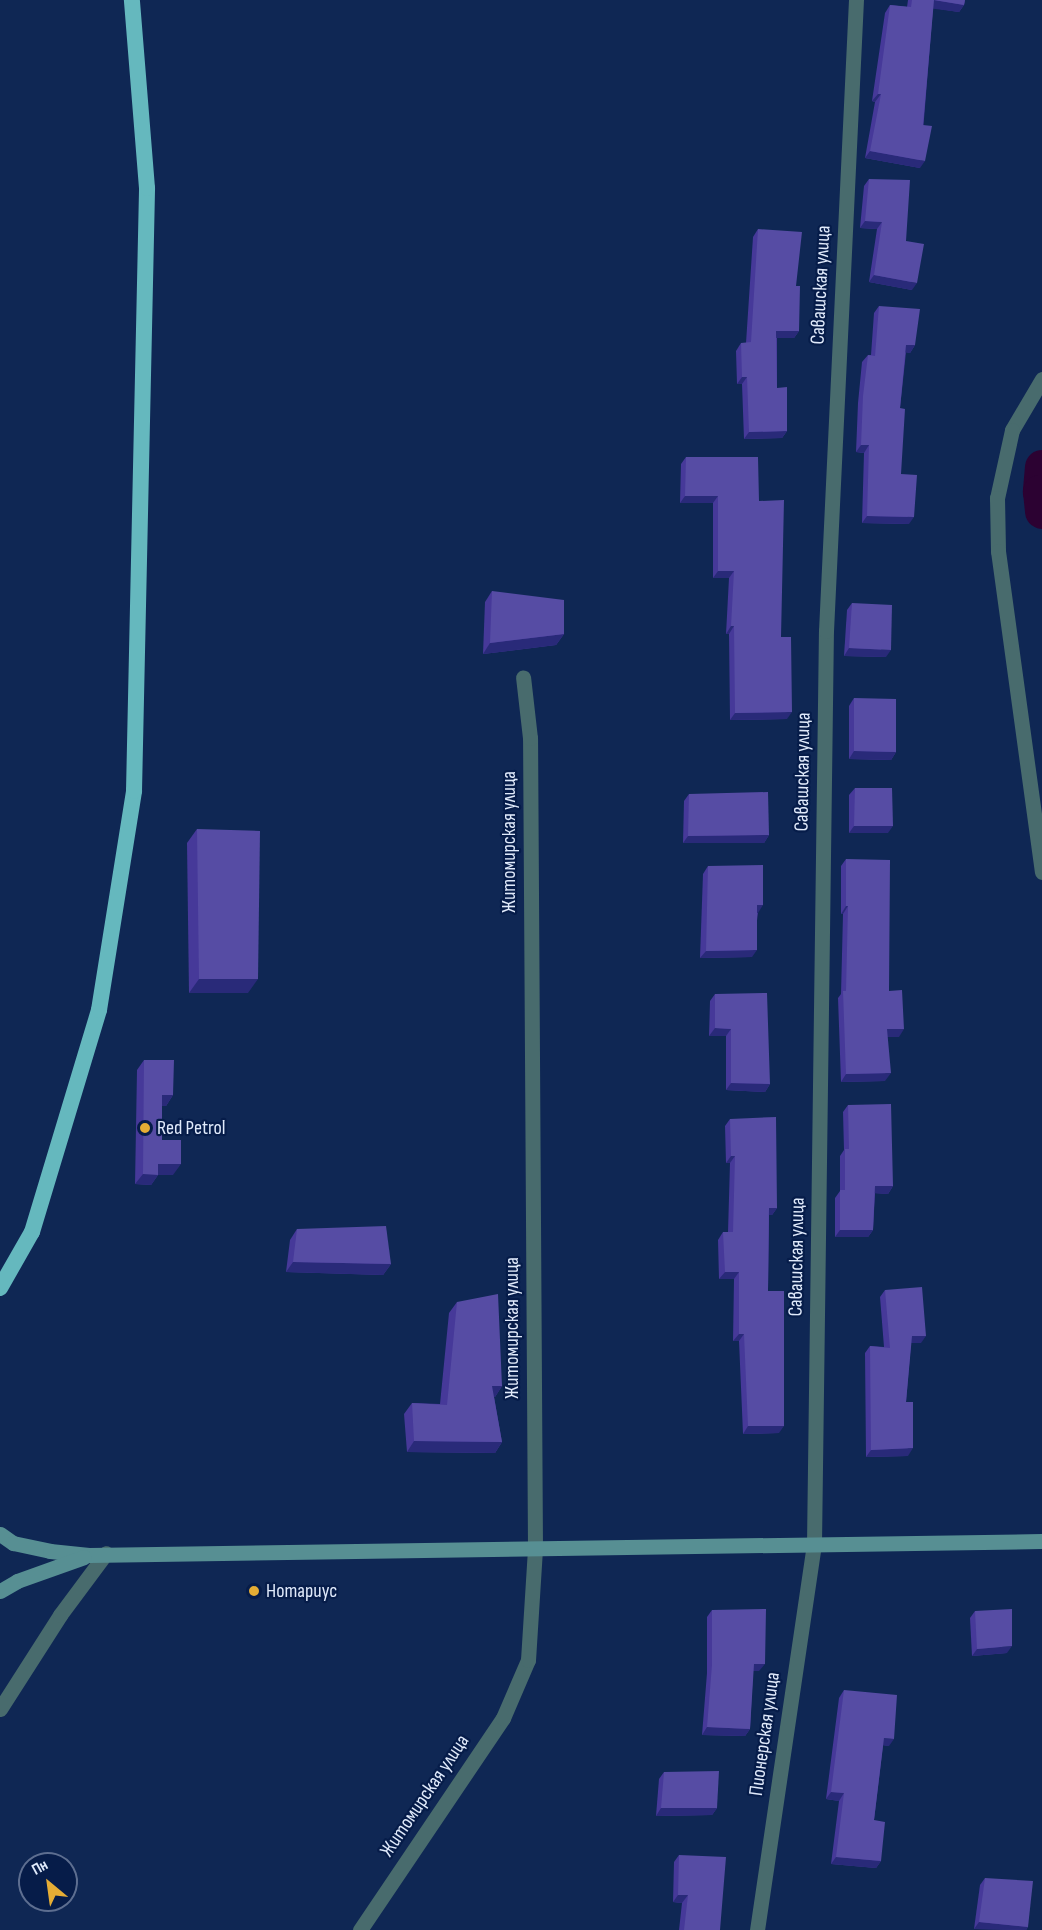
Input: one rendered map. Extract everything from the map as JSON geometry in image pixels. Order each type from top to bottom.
[{"type":"highway","points":[[0,1288],[32,1232],[99,1010],[134,790],[147,188],[132,0]]},
{"type":"main road","points":[[0,1534],[13,1543],[50,1551],[90,1555]]},
{"type":"main road","points":[[0,1591],[17,1581],[90,1555],[106,1553],[1042,1541]]},
{"type":"street","name":"Савашская улица","points":[[814,1544],[826,631],[856,0]]},
{"type":"street","points":[[1042,379],[1012,430],[997,498],[998,551],[1042,872]]},
{"type":"street","name":"Житомирская улица","points":[[360,1930],[503,1718],[528,1660],[535,1548],[530,738],[523,677]]},
{"type":"street","name":"Пионерская улица","points":[[757,1930],[814,1544]]},
{"type":"street","points":[[0,1709],[60,1615],[106,1553]]},
{"type":"building","points":[[912,0],[934,0],[923,125],[932,126],[925,161],[870,151],[881,94],[878,94],[890,5],[911,7]]},
{"type":"building","points":[[934,0],[965,0],[964,5]]},
{"type":"building","points":[[869,179],[910,180],[906,241],[924,244],[917,283],[874,275],[882,222],[865,221]]},
{"type":"building","points":[[758,229],[802,232],[796,286],[800,286],[799,331],[776,331],[777,388],[787,387],[787,431],[749,432],[747,377],[742,377],[741,343],[751,342]]},
{"type":"building","points":[[879,306],[920,309],[915,345],[906,345],[900,408],[905,409],[901,474],[917,475],[914,517],[867,516],[869,445],[861,445],[863,396],[868,355],[875,356]]},
{"type":"building","points":[[686,457],[758,457],[759,501],[784,500],[781,637],[791,637],[792,712],[735,713],[734,626],[731,626],[734,571],[718,571],[718,496],[685,496]]},
{"type":"building","points":[[492,591],[564,600],[564,634],[490,643]]},
{"type":"building","points":[[852,603],[892,605],[891,650],[849,648]]},
{"type":"building","points":[[854,698],[896,699],[896,752],[854,751]]},
{"type":"building","points":[[855,788],[892,788],[893,826],[854,826]]},
{"type":"building","points":[[768,792],[769,835],[688,836],[689,794]]},
{"type":"building","points":[[197,829],[260,831],[258,979],[199,979]]},
{"type":"building","points":[[846,859],[890,860],[889,991],[902,990],[904,1029],[887,1029],[891,1073],[846,1074],[843,991],[846,991],[848,906],[846,906]]},
{"type":"building","points":[[763,865],[763,905],[757,905],[757,950],[706,951],[708,866]]},
{"type":"building","points":[[767,993],[770,1084],[731,1083],[731,1029],[715,1028],[715,994]]},
{"type":"building","name":"Red Petrol","points":[[144,1060],[174,1060],[173,1095],[162,1095],[162,1140],[181,1140],[181,1164],[158,1164],[158,1175],[143,1174]]},
{"type":"building","points":[[891,1104],[893,1186],[875,1186],[873,1230],[840,1230],[840,1190],[845,1190],[845,1149],[849,1149],[848,1105]]},
{"type":"building","points":[[776,1117],[777,1208],[769,1208],[768,1291],[784,1291],[784,1426],[748,1426],[744,1334],[739,1334],[739,1272],[725,1272],[723,1232],[733,1232],[735,1156],[731,1156],[730,1119]]},
{"type":"building","points":[[386,1226],[391,1264],[293,1262],[297,1229]]},
{"type":"building","points":[[922,1287],[926,1336],[912,1336],[906,1402],[913,1402],[913,1448],[871,1450],[870,1346],[890,1348],[885,1290]]},
{"type":"building","points":[[498,1294],[502,1386],[492,1386],[502,1442],[414,1441],[412,1403],[447,1405],[457,1302]]},
{"type":"building","points":[[766,1609],[765,1664],[754,1664],[750,1729],[707,1727],[712,1665],[712,1610]]},
{"type":"building","points":[[1012,1609],[1012,1646],[977,1649],[975,1611]]},
{"type":"building","points":[[844,1690],[897,1695],[894,1739],[884,1738],[874,1820],[885,1822],[881,1861],[836,1857],[844,1793],[831,1792]]},
{"type":"building","points":[[719,1771],[717,1808],[661,1808],[664,1772]]},
{"type":"building","points":[[679,1855],[726,1857],[720,1930],[684,1930],[688,1895],[678,1895]]},
{"type":"building","points":[[985,1878],[1033,1881],[1028,1927],[979,1922]]},
{"type":"waterway","points":[[1042,467],[1040,492],[1042,512]]},
{"type":"place","name":"Red Petrol","points":[[145,1128]]},
{"type":"place","name":"Нотариус","points":[[254,1591]]}]
